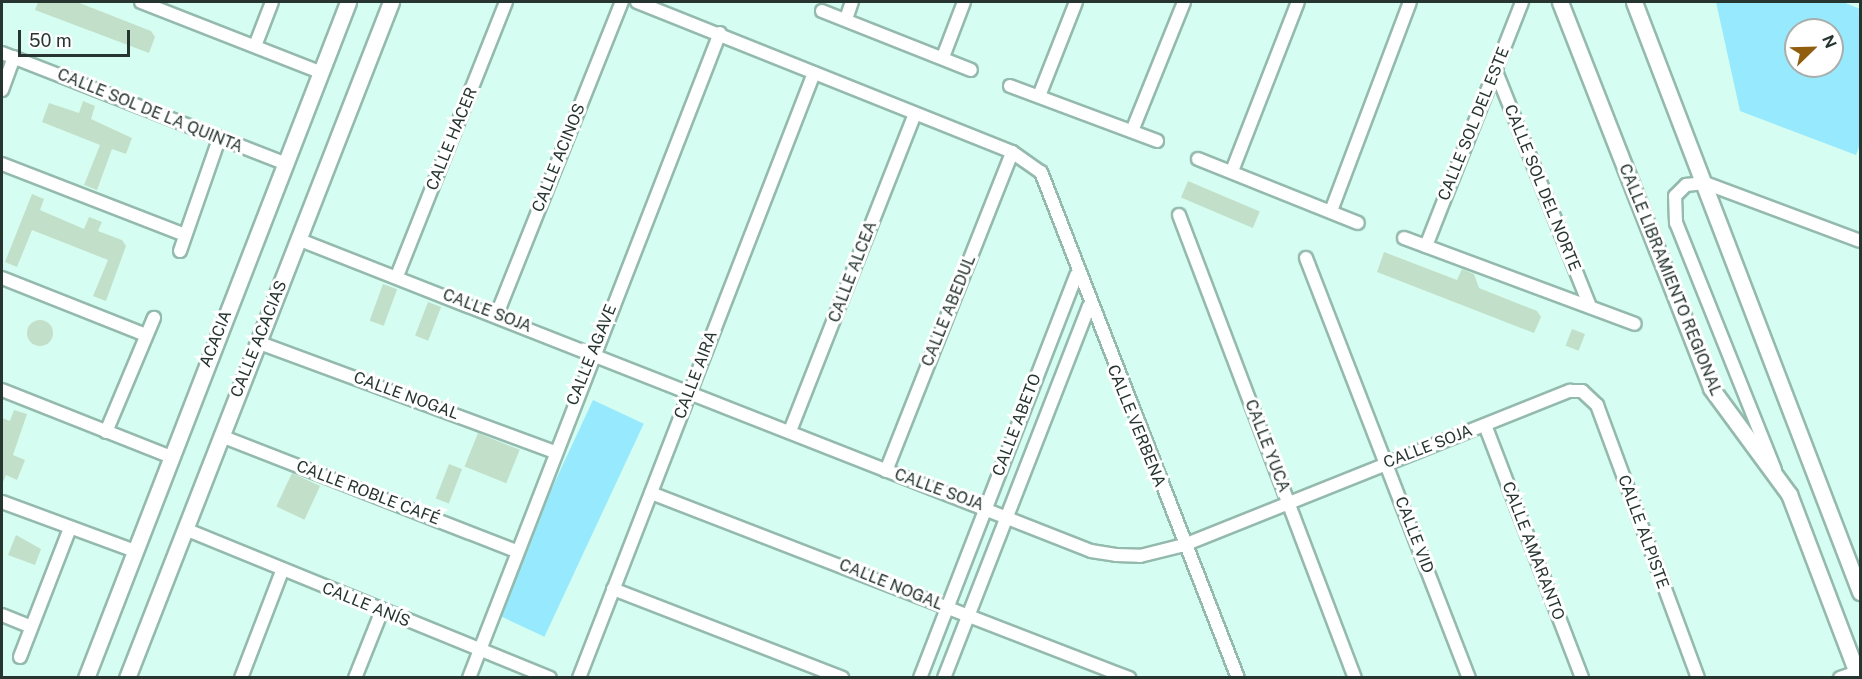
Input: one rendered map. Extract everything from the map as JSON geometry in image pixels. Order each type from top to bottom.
[{"type":"street","points":[[141,2],[322,73]]},
{"type":"street","points":[[255,46],[272,2]]},
{"type":"street","name":"ACACIA","points":[[86,678],[169,456],[322,73],[348,2]]},
{"type":"street","name":"CALLE ACACIAS","points":[[127,678],[257,342],[300,240],[391,2]]},
{"type":"street","name":"CALLE HACER","points":[[397,276],[506,2]]},
{"type":"street","name":"CALLE ACINOS","points":[[497,314],[622,2]]},
{"type":"street","points":[[637,2],[720,33],[1012,152]]},
{"type":"street","points":[[846,19],[852,2]]},
{"type":"street","points":[[943,57],[964,2]]},
{"type":"street","points":[[1039,96],[1076,2]]},
{"type":"street","points":[[1132,131],[1184,2]]},
{"type":"street","points":[[1232,171],[1298,2]]},
{"type":"street","points":[[1331,211],[1410,2]]},
{"type":"street","name":"CALLE SOL DEL ESTE","points":[[1426,246],[1522,2]]},
{"type":"street","name":"CALLE LIBRAMIENTO REGIONAL","points":[[1560,2],[1711,388],[1776,472],[1858,675]]},
{"type":"street","points":[[1634,2],[1860,592]]},
{"type":"street","points":[[822,10],[971,70]]},
{"type":"street","name":"CALLE AGAVE","points":[[469,678],[554,452],[720,33]]},
{"type":"street","name":"CALLE SOL DE LA QUINTA","points":[[2,53],[285,164]]},
{"type":"street","points":[[2,90],[14,57]]},
{"type":"street","name":"CALLE SOL DEL NORTE","points":[[1495,69],[1590,307]]},
{"type":"street","name":"CALLE AIRA","points":[[579,678],[814,73]]},
{"type":"street","points":[[1010,86],[1157,141]]},
{"type":"street","name":"CALLE ALCEA","points":[[790,431],[915,114]]},
{"type":"street","points":[[180,251],[219,139]]},
{"type":"street","name":"CALLE VERBENA","points":[[1012,152],[1041,172],[1058,207],[1076,274],[1238,678]]},
{"type":"street","name":"CALLE ABEDUL","points":[[886,471],[1012,152]]},
{"type":"street","points":[[1198,159],[1358,223]]},
{"type":"street","points":[[2,164],[186,235]]},
{"type":"street","points":[[1776,472],[1676,224],[1675,196],[1686,185],[1705,183],[1860,242]]},
{"type":"street","name":"CALLE YUCA","points":[[1179,215],[1355,678]]},
{"type":"street","points":[[1404,238],[1635,324]]},
{"type":"street","name":"CALLE SOJA","points":[[300,240],[497,314],[886,471],[986,506],[1091,551],[1116,555],[1140,556],[1184,545],[1485,425],[1582,391]]},
{"type":"street","name":"CALLE VID","points":[[1306,258],[1469,678]]},
{"type":"street","name":"CALLE ABETO","points":[[920,678],[1076,274]]},
{"type":"street","points":[[2,278],[146,335]]},
{"type":"street","name":"CALLE ABETO","points":[[944,678],[1004,514],[1089,306]]},
{"type":"street","points":[[106,432],[154,318]]},
{"type":"street","name":"CALLE NOGAL","points":[[257,342],[554,452]]},
{"type":"street","points":[[2,390],[169,456]]},
{"type":"street","name":"CALLE ALPISTE","points":[[1582,391],[1596,405],[1698,678]]},
{"type":"street","name":"CALLE AMARANTO","points":[[1485,425],[1582,678]]},
{"type":"street","name":"CALLE ROBLE CAFÉ","points":[[221,435],[516,551]]},
{"type":"street","name":"CALLE NOGAL","points":[[651,493],[1130,678]]},
{"type":"street","points":[[2,502],[135,551]]},
{"type":"street","points":[[20,657],[70,528]]},
{"type":"street","name":"CALLE ANÍS","points":[[185,529],[381,612],[550,678]]},
{"type":"street","points":[[241,678],[282,571]]},
{"type":"street","points":[[613,589],[842,678]]},
{"type":"street","points":[[356,678],[381,612]]},
{"type":"street","points":[[2,615],[31,627]]},
{"type":"street","points":[[1840,678],[1858,675]]},
{"type":"water","points":[[1716,2],[1843,2],[1860,9],[1860,144],[1856,155],[1740,111]]},
{"type":"water","points":[[593,400],[644,424],[544,637],[494,613]]},
{"type":"building","points":[[38,2],[77,2],[151,31],[155,37],[149,53],[35,10]]},
{"type":"building","points":[[83,101],[95,106],[91,119],[132,138],[126,154],[112,149],[97,190],[84,185],[100,145],[42,122],[49,103],[79,113]]},
{"type":"building","points":[[1188,181],[1260,211],[1253,228],[1181,198]]},
{"type":"building","points":[[32,194],[44,199],[40,210],[84,229],[89,217],[102,222],[98,231],[122,240],[126,246],[106,301],[93,296],[108,260],[32,230],[17,267],[5,262]]},
{"type":"building","points":[[1384,252],[1457,280],[1462,269],[1474,274],[1479,288],[1537,311],[1541,317],[1534,333],[1377,272]]},
{"type":"building","points":[[383,284],[397,289],[384,326],[370,321]]},
{"type":"building","points":[[428,302],[441,307],[428,341],[415,336]]},
{"type":"building","points":[[40,320],[49,324],[53,333],[49,342],[40,346],[31,342],[27,333],[31,324]]},
{"type":"building","points":[[1572,329],[1585,334],[1579,351],[1566,346]]},
{"type":"building","points":[[14,410],[27,414],[13,455],[25,460],[17,480],[6,475],[3,482],[2,418],[10,421]]},
{"type":"building","points":[[478,433],[520,450],[506,483],[465,466]]},
{"type":"building","points":[[449,464],[462,469],[449,504],[436,499]]},
{"type":"building","points":[[292,473],[320,486],[304,520],[276,507]]},
{"type":"building","points":[[16,535],[41,549],[35,565],[8,555]]}]
